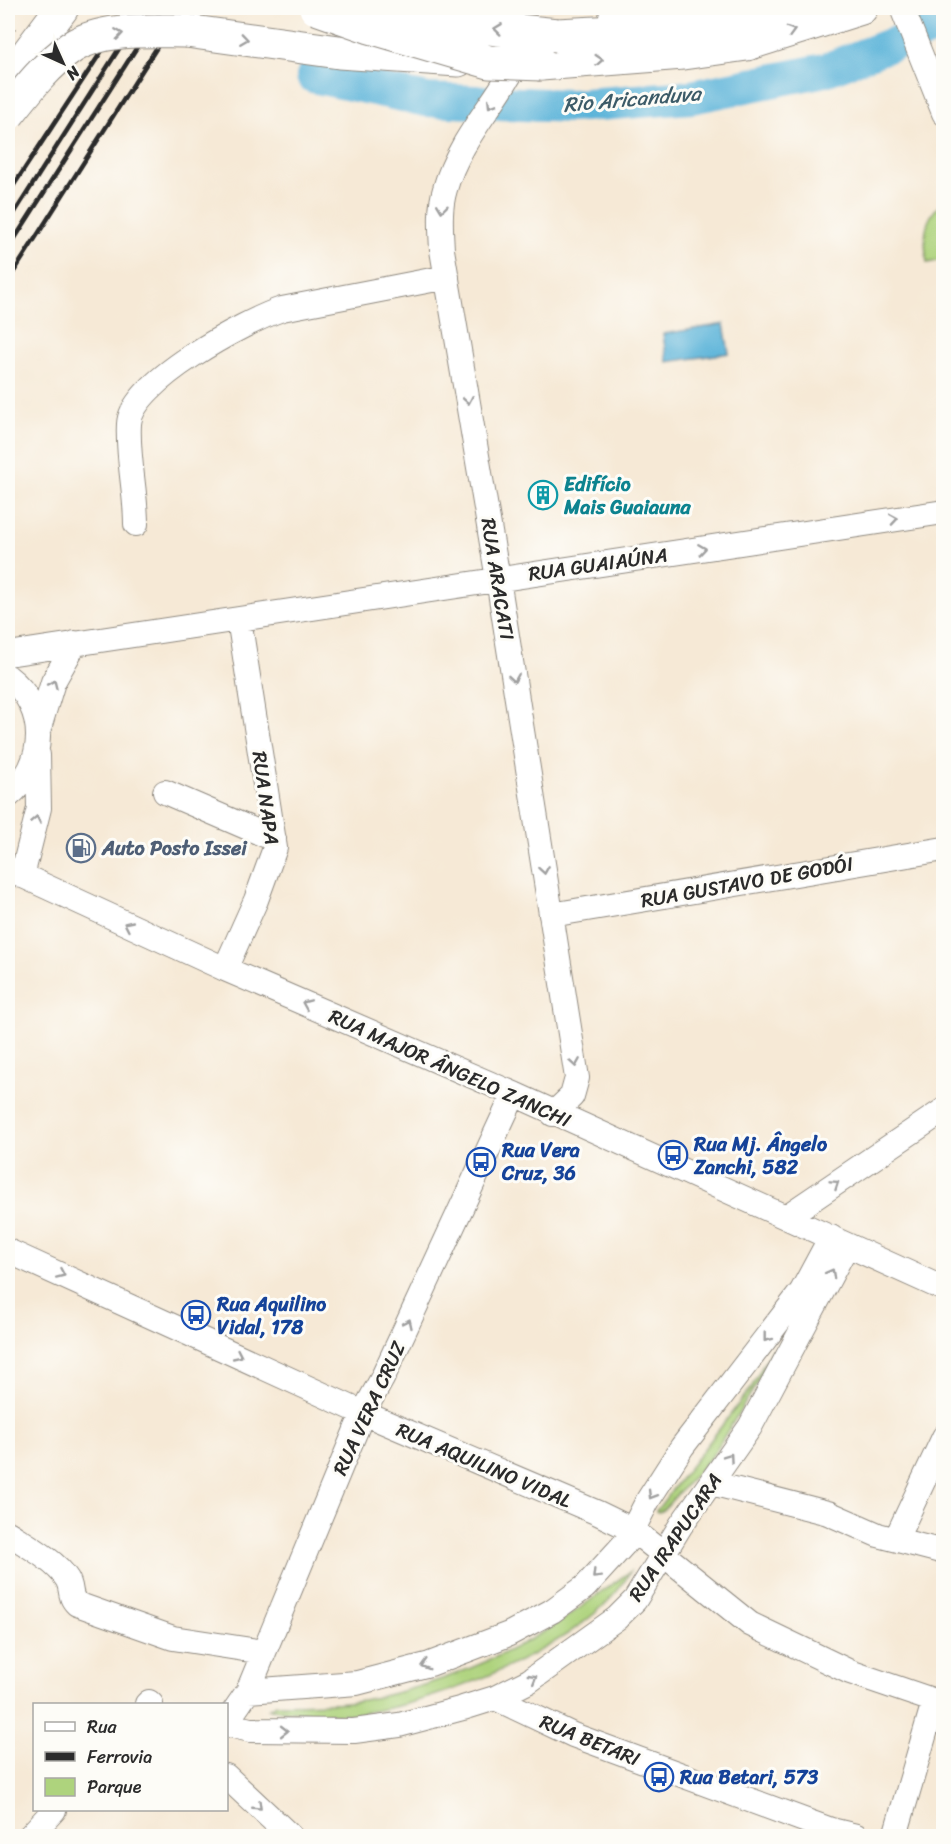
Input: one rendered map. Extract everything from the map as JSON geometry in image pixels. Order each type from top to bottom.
[{"type":"highway","points":[[8,80],[62,8]]},
{"type":"highway","points":[[316,8],[370,27],[489,62]]},
{"type":"highway","points":[[391,8],[451,24],[550,35],[695,28],[788,8]]},
{"type":"highway","points":[[8,114],[50,65],[74,46],[89,39],[134,32],[186,31],[339,52],[541,64],[606,60],[747,44],[861,8]]},
{"type":"street","name":"RUA ARACATI","points":[[553,1114],[572,1096],[577,1078],[498,579],[447,277],[441,214],[445,188],[461,153],[521,55],[543,32],[564,22],[702,8]]},
{"type":"street","points":[[902,8],[944,113]]},
{"type":"street","points":[[136,524],[129,422],[134,405],[148,388],[220,338],[259,317],[282,309],[447,277]]},
{"type":"street","name":"RUA GUAIAÚNA","points":[[8,654],[944,512]]},
{"type":"street","name":"RUA NAPA","points":[[225,969],[272,862],[274,839],[238,619]]},
{"type":"street","points":[[8,796],[20,786],[31,770],[53,682],[75,643]]},
{"type":"street","points":[[8,677],[24,692],[34,709],[38,739]]},
{"type":"street","name":"RUA MAJOR ÂNGELO ZANCHI","points":[[38,739],[39,808],[15,873],[225,969],[514,1094],[553,1114],[944,1289]]},
{"type":"street","points":[[165,792],[274,839]]},
{"type":"street","name":"RUA GUSTAVO DE GODÓI","points":[[551,915],[944,849]]},
{"type":"street","name":"RUA VERA CRUZ","points":[[228,1720],[248,1691],[363,1413],[382,1379],[514,1094]]},
{"type":"street","points":[[786,1217],[944,1110]]},
{"type":"street","name":"RUA IRAPUCARA","points":[[228,1724],[250,1730],[354,1731],[399,1725],[495,1698],[556,1664],[617,1618],[635,1600],[663,1554],[750,1427],[839,1241]]},
{"type":"street","name":"RUA IRAPUCARA","points":[[248,1691],[357,1683],[430,1664],[509,1634],[552,1611],[585,1587],[612,1558],[633,1530],[648,1500],[682,1448],[839,1241]]},
{"type":"street","name":"RUA AQUILINO VIDAL","points":[[8,1251],[363,1413],[633,1530],[759,1629],[850,1672],[939,1703]]},
{"type":"street","points":[[896,1539],[944,1437]]},
{"type":"street","points":[[711,1483],[828,1513],[878,1535],[944,1552]]},
{"type":"street","points":[[8,1533],[40,1554],[66,1577],[69,1582],[70,1596],[77,1604],[113,1619],[173,1638],[263,1652]]},
{"type":"street","name":"RUA BETARI","points":[[495,1698],[573,1736],[832,1833],[856,1836]]},
{"type":"street","points":[[895,1836],[939,1703]]},
{"type":"street","points":[[228,1778],[290,1836]]},
{"type":"street","points":[[30,1836],[52,1811]]},
{"type":"green space","points":[[943,203],[943,260],[927,263],[925,238],[928,222],[931,215]]},
{"type":"green space","points":[[772,1348],[757,1384],[712,1456],[662,1511],[656,1511],[751,1388]]},
{"type":"green space","points":[[630,1572],[611,1598],[583,1623],[548,1646],[510,1666],[469,1683],[429,1697],[360,1713],[325,1714],[268,1709],[276,1704],[363,1700],[411,1689],[458,1673],[504,1653],[547,1630]]},
{"type":"water","points":[[724,324],[729,353],[667,362],[663,334]]},
{"type":"waterway","name":"Rio Aricanduva","points":[[313,76],[427,100],[571,106],[691,97],[825,70],[944,24]]},
{"type":"railway","points":[[8,194],[130,8]]},
{"type":"railway","points":[[8,223],[145,8]]},
{"type":"railway","points":[[8,249],[162,8]]},
{"type":"railway","points":[[8,281],[182,8]]},
{"type":"place","name":"Edifício Mais Guaiauna","points":[[543,495]]},
{"type":"place","name":"Auto Posto Issei","points":[[81,848]]},
{"type":"place","name":"Rua Mj. Ângelo Zanchi, 582","points":[[673,1155]]},
{"type":"place","name":"Rua Vera Cruz, 36","points":[[481,1162]]},
{"type":"place","name":"Rua Aquilino Vidal, 178","points":[[196,1315]]},
{"type":"place","name":"Rua Betari, 573","points":[[659,1777]]}]
